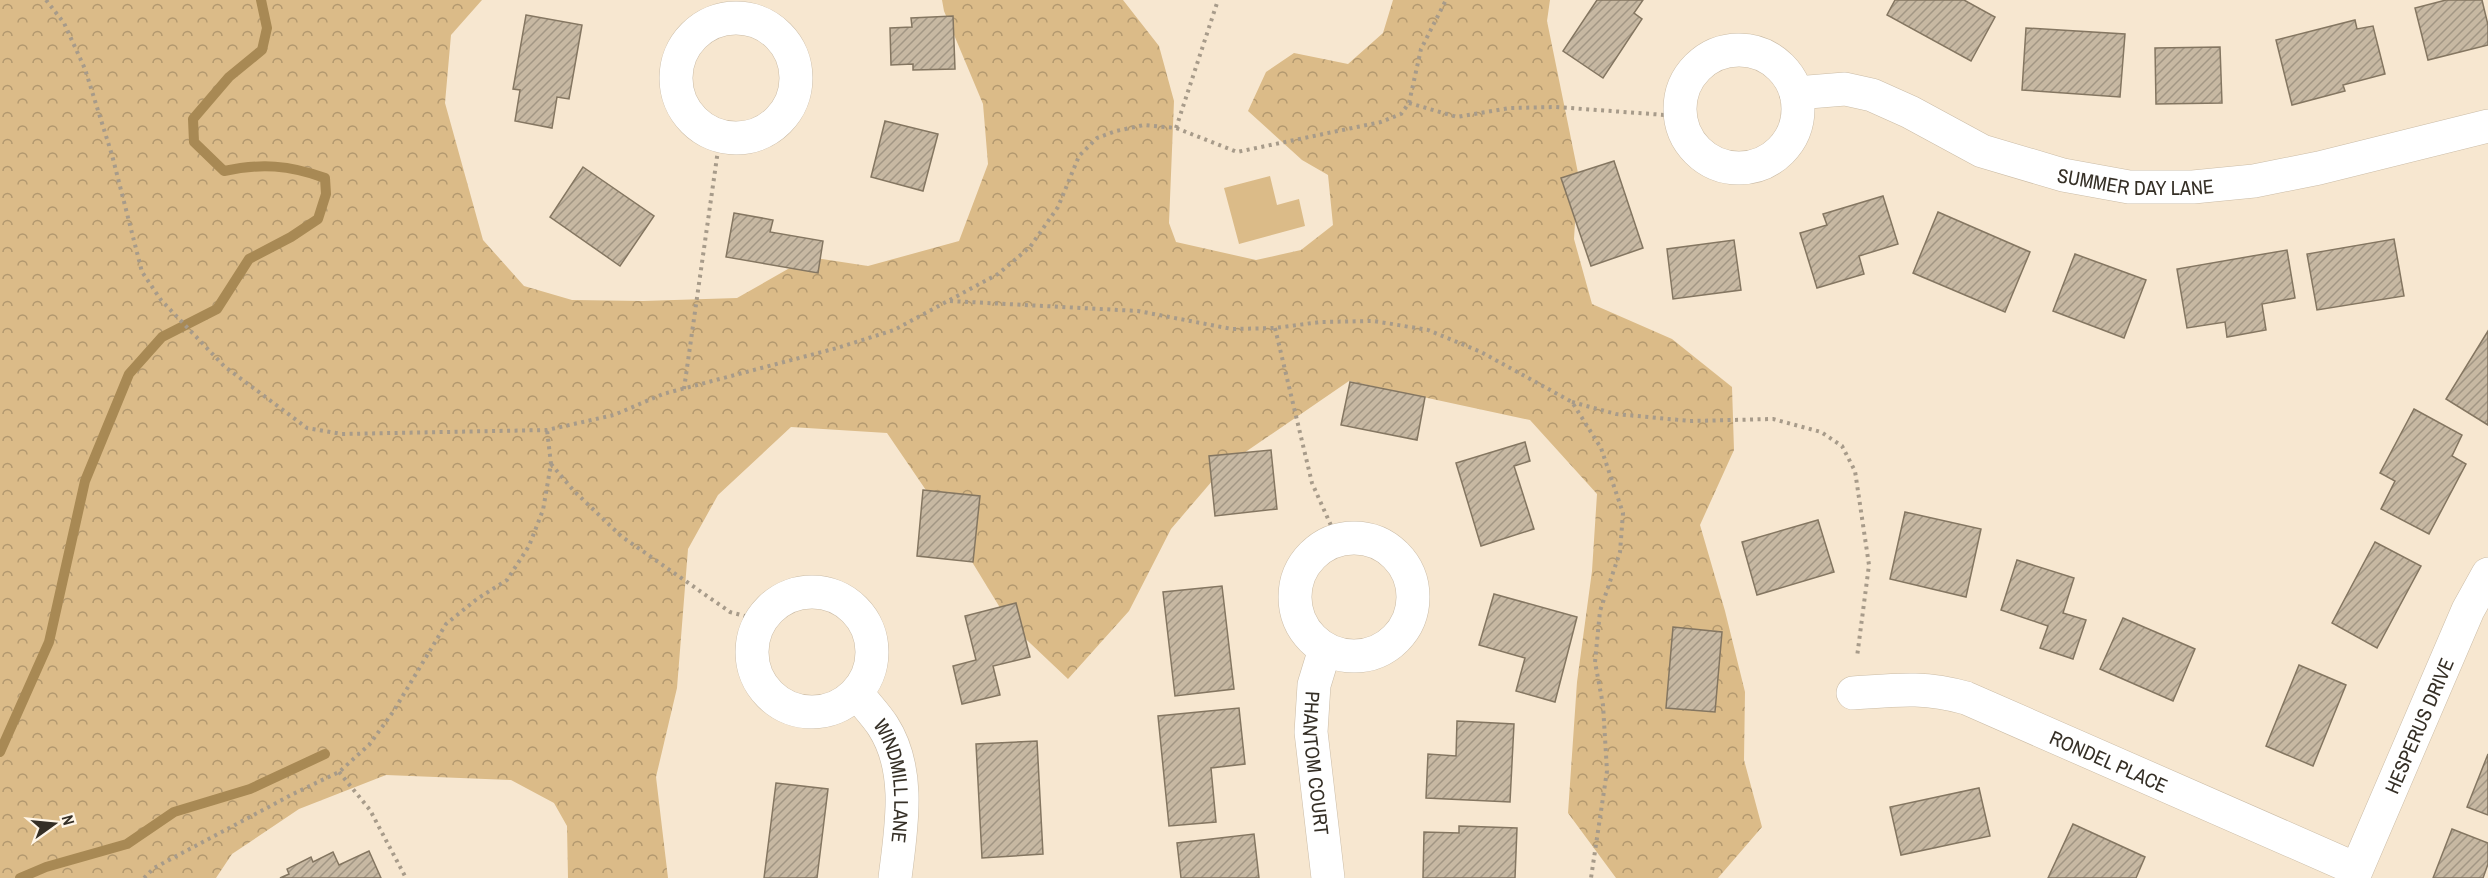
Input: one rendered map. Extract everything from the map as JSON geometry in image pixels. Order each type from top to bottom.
[{"type":"street","points":[[747,9],[781,38],[792,55],[796,78],[793,98],[780,119],[761,134],[737,139],[712,134],[696,124],[681,104],[675,77],[681,50],[698,30],[719,19],[747,9]]},
{"type":"street","points":[[1736,50],[1760,53],[1777,64],[1787,74],[1796,93],[1798,115],[1790,140],[1778,155],[1758,166],[1731,169],[1716,165],[1700,154],[1685,136],[1679,116],[1681,94],[1691,73],[1712,56],[1736,50]]},
{"type":"street","name":"SUMMER DAY LANE","points":[[1796,93],[1845,89],[1872,95],[1910,112],[1982,151],[2063,175],[2128,187],[2193,187],[2254,181],[2319,168],[2488,126]]},
{"type":"street","points":[[1360,537],[1385,546],[1401,560],[1411,578],[1414,601],[1407,624],[1397,639],[1371,654],[1349,657],[1325,649],[1304,632],[1295,611],[1294,588],[1300,570],[1316,550],[1337,538],[1360,537]]},
{"type":"street","name":"HESPERUS DRIVE","points":[[2354,873],[2468,610],[2488,574]]},
{"type":"street","points":[[759,620],[776,602],[794,593],[819,591],[840,597],[854,608],[866,624],[872,646],[871,667],[857,693]]},
{"type":"street","name":"WINDMILL LANE","points":[[759,620],[751,644],[754,673],[769,696],[788,708],[807,713],[835,708],[857,693],[884,727],[901,779],[903,813],[895,878]]},
{"type":"street","name":"PHANTOM COURT","points":[[1325,649],[1314,685],[1311,732],[1328,878]]},
{"type":"street","name":"RONDEL PLACE","points":[[1853,693],[1905,689],[1936,690],[1966,698],[2354,873]]},
{"type":"path","points":[[46,0],[64,23],[85,69],[112,155],[142,272],[162,300],[224,366],[307,428],[342,434],[548,430],[615,415],[663,394],[894,330],[998,274],[1030,247],[1058,207],[1079,156],[1097,138],[1144,125],[1176,128],[1237,152],[1381,122],[1401,114],[1409,103],[1421,49],[1446,0]]},
{"type":"path","points":[[1176,128],[1218,0]]},
{"type":"path","points":[[1409,103],[1457,117],[1510,108],[1556,107],[1679,116]]},
{"type":"path","points":[[684,389],[720,136]]},
{"type":"path","points":[[950,301],[1138,311],[1232,329],[1275,328],[1320,322],[1374,321],[1428,330],[1481,352],[1572,402],[1616,414],[1690,421],[1773,419],[1821,432],[1842,446],[1855,471],[1869,564],[1853,693]]},
{"type":"path","points":[[1275,328],[1312,483],[1337,538]]},
{"type":"path","points":[[1572,402],[1601,448],[1623,513],[1620,552],[1600,611],[1595,662],[1603,705],[1607,771],[1591,878]]},
{"type":"path","points":[[144,878],[154,868],[339,772],[369,745],[393,712],[446,624],[477,599],[507,580],[529,546],[540,519],[551,464],[548,430]]},
{"type":"path","points":[[551,464],[574,491],[621,536],[730,612],[759,620]]},
{"type":"path","points":[[339,772],[370,810],[406,878]]},
{"type":"green space","points":[[0,0],[482,0],[451,35],[445,103],[483,240],[524,286],[572,300],[643,301],[737,298],[809,257],[868,266],[959,241],[988,164],[983,104],[944,11],[942,0],[1123,0],[1159,46],[1174,101],[1169,223],[1176,242],[1256,260],[1301,250],[1333,225],[1328,175],[1302,160],[1248,111],[1266,72],[1294,53],[1348,64],[1383,33],[1393,0],[1550,0],[1547,21],[1578,173],[1574,239],[1592,304],[1672,339],[1732,387],[1734,450],[1700,525],[1745,692],[1744,760],[1762,827],[1718,878],[1616,878],[1568,813],[1577,682],[1592,571],[1597,494],[1530,420],[1349,381],[1225,466],[1171,529],[1129,611],[1068,679],[1010,624],[947,521],[887,433],[791,427],[718,495],[688,549],[677,688],[656,777],[668,878],[568,878],[567,826],[554,803],[511,780],[386,775],[299,809],[232,854],[216,878],[0,878]]},
{"type":"green space","points":[[1270,176],[1277,205],[1299,199],[1305,226],[1239,244],[1224,188]]},
{"type":"building","points":[[1597,0],[1643,0],[1634,13],[1642,19],[1603,78],[1563,51]]},
{"type":"building","points":[[1895,0],[1964,0],[1995,17],[1971,61],[1887,15]]},
{"type":"building","points":[[2446,0],[2482,0],[2488,25],[2488,45],[2428,60],[2415,8]]},
{"type":"building","points":[[526,15],[582,25],[569,99],[557,97],[552,128],[515,121],[520,90],[513,89]]},
{"type":"building","points":[[953,16],[955,69],[913,70],[913,64],[891,65],[890,28],[912,27],[911,18]]},
{"type":"building","points":[[2355,20],[2357,29],[2373,26],[2385,74],[2343,85],[2345,91],[2292,105],[2276,40]]},
{"type":"building","points":[[2026,28],[2125,34],[2120,97],[2022,90]]},
{"type":"building","points":[[2220,47],[2222,103],[2156,104],[2155,48]]},
{"type":"building","points":[[885,121],[938,134],[923,191],[871,177]]},
{"type":"building","points":[[1614,161],[1643,248],[1591,266],[1561,178]]},
{"type":"building","points":[[583,167],[654,216],[620,266],[550,217]]},
{"type":"building","points":[[1883,196],[1898,244],[1859,256],[1864,274],[1817,288],[1800,233],[1827,225],[1823,214]]},
{"type":"building","points":[[1938,212],[2030,252],[2005,312],[1913,273]]},
{"type":"building","points":[[734,213],[773,220],[770,232],[823,241],[818,273],[726,257]]},
{"type":"building","points":[[2394,239],[2404,296],[2317,310],[2307,254]]},
{"type":"building","points":[[1734,240],[1741,290],[1673,299],[1667,249]]},
{"type":"building","points":[[2287,250],[2295,298],[2262,304],[2266,330],[2227,337],[2225,322],[2187,328],[2177,269]]},
{"type":"building","points":[[2075,254],[2146,280],[2124,338],[2053,311]]},
{"type":"building","points":[[2488,331],[2488,425],[2446,399]]},
{"type":"building","points":[[1350,382],[1425,397],[1417,440],[1341,425]]},
{"type":"building","points":[[2414,409],[2462,435],[2452,456],[2466,464],[2429,534],[2381,509],[2395,481],[2380,473]]},
{"type":"building","points":[[1525,442],[1530,461],[1514,466],[1534,529],[1481,546],[1456,463]]},
{"type":"building","points":[[1271,450],[1277,509],[1215,516],[1209,456]]},
{"type":"building","points":[[923,490],[980,496],[973,562],[917,556]]},
{"type":"building","points":[[1905,512],[1981,529],[1966,597],[1890,579]]},
{"type":"building","points":[[1818,520],[1834,572],[1757,595],[1742,542]]},
{"type":"building","points":[[2375,542],[2421,566],[2377,648],[2332,623]]},
{"type":"building","points":[[2017,560],[2074,578],[2063,613],[2086,620],[2073,659],[2040,648],[2048,626],[2001,610]]},
{"type":"building","points":[[1222,586],[1234,689],[1175,696],[1163,592]]},
{"type":"building","points":[[1494,594],[1577,617],[1555,702],[1516,691],[1525,658],[1479,645]]},
{"type":"building","points":[[1016,603],[1030,657],[993,666],[1000,695],[962,704],[953,666],[976,660],[965,616]]},
{"type":"building","points":[[2123,618],[2195,649],[2173,701],[2100,669]]},
{"type":"building","points":[[1673,627],[1722,632],[1715,712],[1666,708]]},
{"type":"building","points":[[2299,665],[2346,685],[2313,766],[2266,746]]},
{"type":"building","points":[[1239,708],[1245,764],[1211,768],[1216,822],[1169,826],[1158,716]]},
{"type":"building","points":[[1457,721],[1514,724],[1510,802],[1426,798],[1428,754],[1456,756]]},
{"type":"building","points":[[1037,741],[1043,854],[982,858],[976,744]]},
{"type":"building","points":[[2488,754],[2488,815],[2467,807]]},
{"type":"building","points":[[776,783],[828,789],[817,878],[764,878]]},
{"type":"building","points":[[1979,788],[1990,836],[1901,855],[1890,807]]},
{"type":"building","points":[[2073,824],[2145,857],[2136,878],[2048,878]]},
{"type":"building","points":[[1459,826],[1517,828],[1515,878],[1423,878],[1424,832],[1459,833]]},
{"type":"building","points":[[2452,829],[2488,843],[2488,864],[2483,878],[2433,878]]},
{"type":"building","points":[[1254,834],[1259,878],[1181,878],[1177,843]]},
{"type":"building","points":[[369,851],[381,878],[280,878],[289,874],[287,869],[311,857],[313,862],[333,852],[339,865]]},
{"type":"waterway","points":[[0,752],[49,642],[85,481],[129,374],[162,337],[217,309],[249,259],[291,237],[318,219],[326,194],[325,178],[299,170],[263,166],[224,171],[194,142],[193,119],[229,77],[262,50],[267,28],[261,0]]},
{"type":"waterway","points":[[20,878],[46,867],[127,844],[174,812],[250,789],[325,754]]}]
